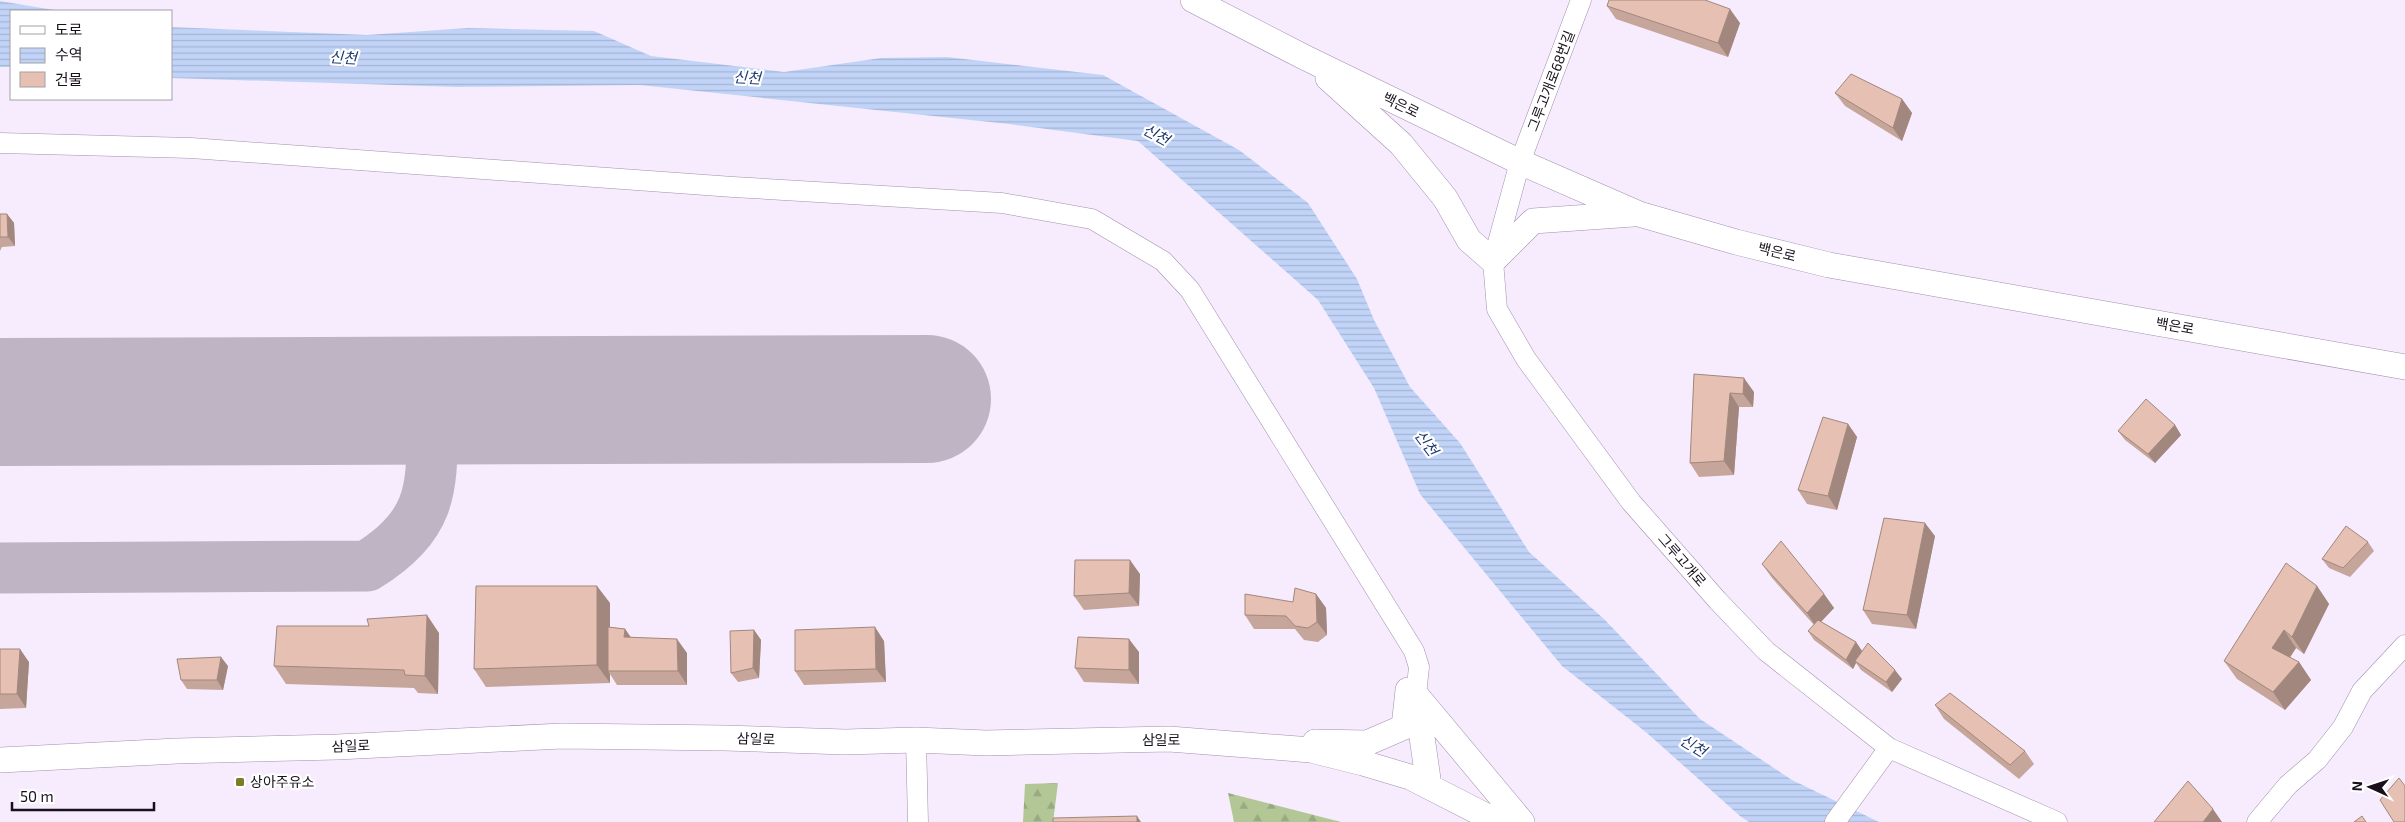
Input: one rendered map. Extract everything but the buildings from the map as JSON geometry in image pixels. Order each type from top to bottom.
[{"type":"main road","name":"백은로","points":[[1193,0],[1306,58],[1520,162],[1639,214],[1736,242],[1829,265],[2405,367]]},
{"type":"main road","points":[[1306,58],[1401,144],[1445,198],[1469,240],[1492,261],[1532,221],[1639,214]]},
{"type":"main road","points":[[1260,746],[1334,741],[1367,743],[1404,727],[1412,693]]},
{"type":"main road","points":[[1412,693],[1429,786]]},
{"type":"main road","points":[[1412,693],[1522,822]]},
{"type":"main road","name":"삼일로","points":[[0,760],[562,736],[846,742],[916,740],[986,743],[1170,739],[1311,750],[1410,777],[1498,822]]},
{"type":"street","name":"그루고개로68번길","points":[[1520,162],[1581,0]]},
{"type":"street","points":[[0,143],[191,148],[723,187],[1002,203],[1092,218],[1163,261],[1190,290],[1414,651],[1419,667],[1412,693]]},
{"type":"street","name":"그루고개로","points":[[1520,162],[1492,261],[1497,309],[1526,359],[1631,502],[1718,601],[1766,651],[1883,755],[2057,822]]},
{"type":"street","points":[[2257,822],[2288,785],[2317,760],[2343,727],[2362,691],[2405,645]]},
{"type":"street","points":[[916,740],[918,822]]},
{"type":"street","points":[[1834,822],[1883,755]]},
{"type":"green space","points":[[1058,783],[1053,822],[1023,822],[1025,784]]},
{"type":"green space","points":[[1228,793],[1341,822],[1234,822]]},
{"type":"water","points":[[0,1],[54,10],[10,10],[10,67],[0,67]]},
{"type":"water","name":"신천","points":[[172,27],[367,35],[468,28],[594,31],[651,56],[784,72],[881,58],[947,57],[1103,75],[1239,150],[1308,203],[1357,279],[1374,320],[1410,387],[1460,443],[1529,552],[1604,619],[1700,719],[1792,780],[1879,822],[1749,822],[1647,733],[1562,666],[1420,494],[1374,388],[1318,300],[1138,141],[1009,124],[640,85],[456,87],[172,78]]},
{"type":"taxiway","points":[[0,568],[367,566],[391,549],[409,532],[420,514],[427,495],[431,475],[433,401]]},
{"type":"runway","points":[[0,402],[927,399]]},
{"type":"place","name":"상아주유소","points":[[240,782]]}]
